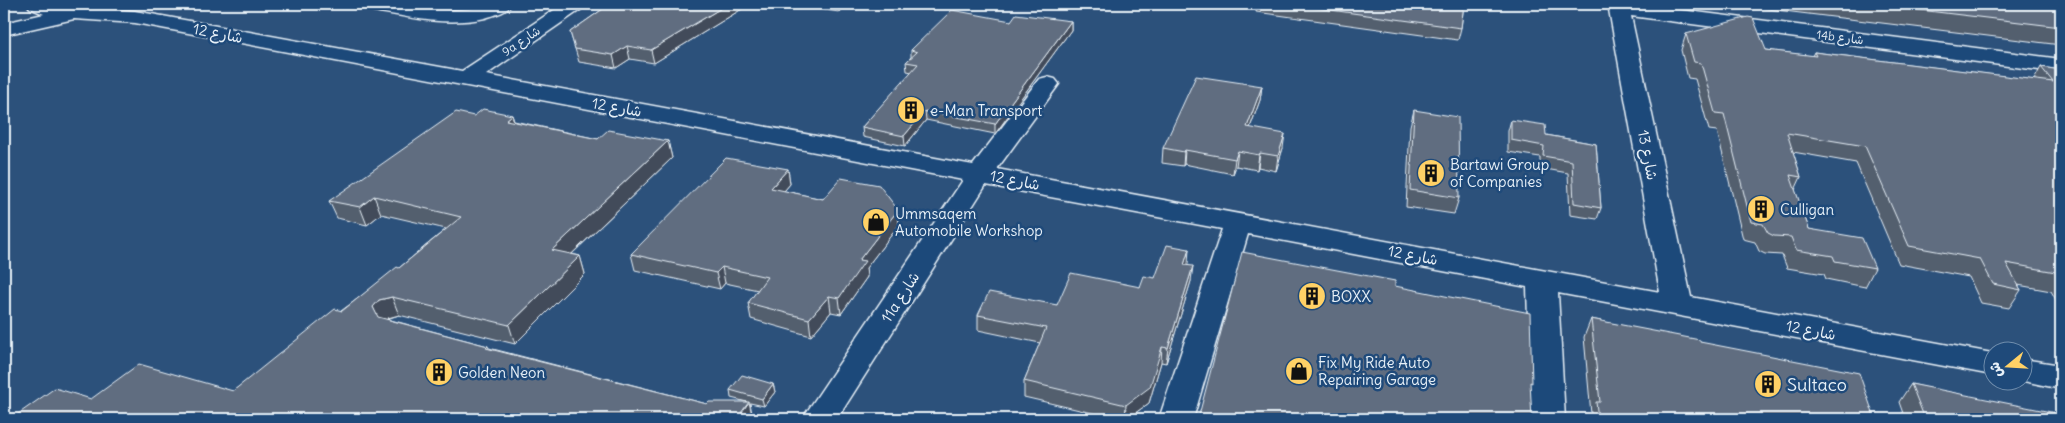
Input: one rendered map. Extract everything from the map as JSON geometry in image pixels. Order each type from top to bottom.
[{"type":"street","name":"شارع 12","points":[[37,4],[62,12],[125,16],[1982,362]]},
{"type":"street","points":[[369,4],[452,17],[478,14],[502,4]]},
{"type":"street","name":"9a شارع","points":[[466,79],[576,4]]},
{"type":"street","name":"14b شارع","points":[[1619,6],[2061,66]]},
{"type":"street","name":"شارع 13","points":[[1619,6],[1678,306]]},
{"type":"street","points":[[4,17],[50,18],[89,13]]},
{"type":"street","name":"11a شارع","points":[[819,419],[980,174],[1047,84]]},
{"type":"street","points":[[1176,419],[1238,222]]},
{"type":"street","points":[[1542,280],[1548,419]]},
{"type":"street","points":[[2032,372],[2061,377]]},
{"type":"building","points":[[610,4],[728,4],[651,50],[627,46],[613,55],[575,49],[570,32]]},
{"type":"building","points":[[1287,4],[1464,4],[1461,28]]},
{"type":"building","points":[[1870,4],[2061,4],[2061,27]]},
{"type":"building","points":[[952,10],[1011,21],[1016,14],[1071,21],[995,124],[925,111],[904,136],[862,127],[918,64],[906,62],[917,52],[911,50]]},
{"type":"building","points":[[1748,17],[1753,18],[1766,50],[1816,56],[1814,52],[2053,82],[2041,67],[2061,70],[2061,273],[2006,263],[2021,290],[1993,284],[1980,259],[1909,246],[1865,146],[1787,133],[1801,177],[1790,175],[1809,229],[1862,238],[1875,268],[1835,261],[1833,256],[1796,250],[1791,237],[1774,236],[1768,233],[1763,224],[1751,222],[1724,114],[1715,113],[1701,63],[1694,62],[1686,34]]},
{"type":"building","points":[[1196,76],[1262,86],[1247,127],[1285,134],[1278,156],[1238,151],[1235,159],[1163,148]]},
{"type":"building","points":[[483,109],[512,115],[506,120],[598,139],[608,130],[668,141],[552,250],[580,256],[509,325],[392,297],[379,300],[373,307],[378,317],[488,346],[486,348],[707,404],[709,402],[749,402],[739,419],[11,419],[55,388],[91,399],[139,364],[233,391],[335,309],[342,311],[397,267],[399,268],[461,217],[374,196],[360,207],[329,201],[456,112],[474,116]]},
{"type":"building","name":"Bartawi Group of Companies","points":[[1414,110],[1458,117],[1459,198],[1410,190]]},
{"type":"building","points":[[1511,120],[1545,125],[1546,135],[1596,144],[1601,208],[1574,203],[1572,161],[1543,156],[1544,146],[1511,140]]},
{"type":"building","points":[[726,158],[788,169],[771,188],[823,199],[841,178],[879,185],[898,210],[859,260],[865,261],[839,298],[829,296],[809,319],[748,303],[767,277],[722,267],[716,273],[631,254]]},
{"type":"building","points":[[1167,245],[1189,249],[1184,265],[1193,266],[1168,348],[1162,347],[1150,387],[1126,405],[1024,381],[1046,328],[978,315],[989,292],[1057,305],[1071,273],[1140,287],[1144,276],[1155,278]]},
{"type":"building","points":[[1242,252],[1395,281],[1395,286],[1530,313],[1532,419],[1198,419]]},
{"type":"building","points":[[1591,319],[1859,373],[1875,419],[1598,419],[1596,402],[1600,402]]},
{"type":"building","points":[[742,375],[773,384],[762,399],[730,390]]},
{"type":"building","points":[[1911,384],[2061,414],[2061,419],[1925,419]]},
{"type":"place","name":"e-Man Transport","points":[[911,110]]},
{"type":"place","name":"Bartawi Group of Companies","points":[[1431,173]]},
{"type":"place","name":"Culligan","points":[[1761,209]]},
{"type":"place","name":"Ummsaqem Automobile Workshop","points":[[876,222]]},
{"type":"place","name":"BOXX","points":[[1312,296]]},
{"type":"place","name":"Fix My Ride Auto Repairing Garage","points":[[1299,371]]},
{"type":"place","name":"Golden Neon","points":[[439,372]]},
{"type":"place","name":"Sultaco","points":[[1768,384]]}]
